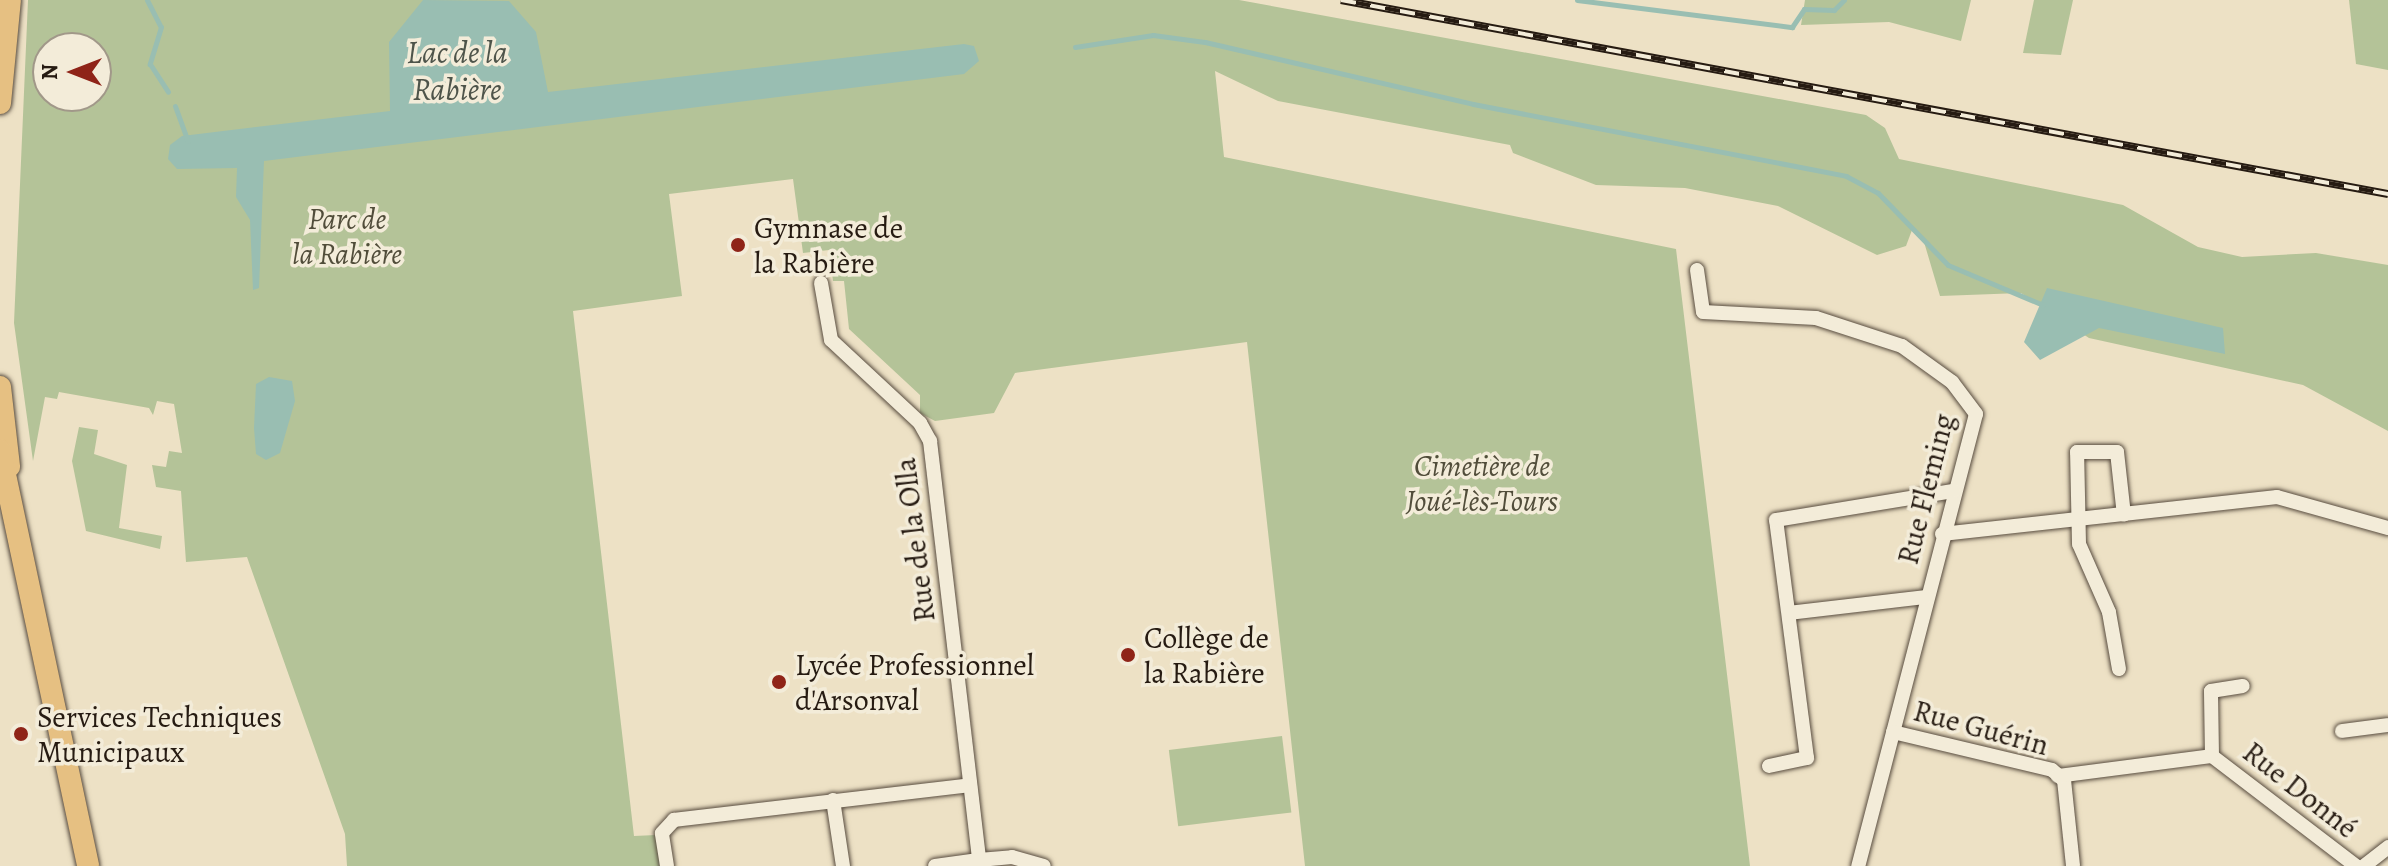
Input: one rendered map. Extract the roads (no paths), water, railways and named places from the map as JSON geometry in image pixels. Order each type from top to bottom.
[{"type":"main road","points":[[0,103],[10,0]]},
{"type":"main road","points":[[0,387],[16,523]]},
{"type":"main road","points":[[0,451],[88,866]]},
{"type":"street","name":"Rue Fleming","points":[[1697,270],[1703,312],[1816,318],[1902,346],[1952,382],[1976,414],[1942,534],[1858,866]]},
{"type":"street","name":"Rue de la Olla","points":[[821,283],[831,340],[920,423],[930,441],[979,860]]},
{"type":"street","points":[[2119,669],[2109,612],[2079,544],[2081,520],[2077,452],[2112,447],[2124,515]]},
{"type":"street","points":[[1769,766],[1807,758],[1789,613],[1781,516],[1954,491]]},
{"type":"street","points":[[1942,534],[2277,497],[2388,528]]},
{"type":"street","points":[[1789,613],[1926,597]]},
{"type":"street","name":"Rue Donné","points":[[2212,756],[2211,691],[2243,686]]},
{"type":"street","points":[[2342,731],[2388,725]]},
{"type":"street","name":"Rue Guérin","points":[[1893,732],[2058,776],[2073,866]]},
{"type":"street","name":"Rue Donné","points":[[2058,776],[2212,756],[2356,866]]},
{"type":"street","points":[[667,866],[662,833],[674,820],[970,785]]},
{"type":"street","points":[[833,800],[843,866]]},
{"type":"street","points":[[2364,866],[2388,847]]},
{"type":"street","points":[[935,866],[1012,857],[1044,866]]},
{"type":"water","name":"Lac de la Rabière","points":[[423,0],[509,1],[536,32],[548,92],[964,44],[974,46],[979,61],[964,74],[264,161],[259,288],[253,290],[250,220],[236,197],[237,168],[177,169],[168,159],[170,145],[182,136],[390,111],[389,42]]},
{"type":"water","points":[[2047,288],[2223,328],[2225,354],[2099,328],[2040,360],[2024,342]]},
{"type":"water","points":[[269,377],[292,381],[295,401],[280,453],[266,460],[256,454],[254,428],[256,384]]},
{"type":"waterway","points":[[147,0],[161,27],[150,64],[168,92]]},
{"type":"waterway","points":[[1577,0],[1792,27],[1804,9],[1834,10],[1844,0]]},
{"type":"waterway","points":[[1075,47],[1153,35],[1205,42],[1473,104],[1846,176],[1878,193],[1948,265],[2043,305]]},
{"type":"waterway","points":[[175,106],[188,141]]},
{"type":"railway","points":[[1341,0],[2388,194]]},
{"type":"place","name":"Gymnase de la Rabière","points":[[738,245]]},
{"type":"place","name":"Collège de la Rabière","points":[[1128,655]]},
{"type":"place","name":"Lycée Professionnel d'Arsonval","points":[[779,682]]},
{"type":"place","name":"Services Techniques Municipaux","points":[[21,734]]},
{"type":"park label","name":"Parc de la Rabière","points":[[347,236]]},
{"type":"park label","name":"Cimetière de Joué-lès-Tours","points":[[1482,483]]}]
